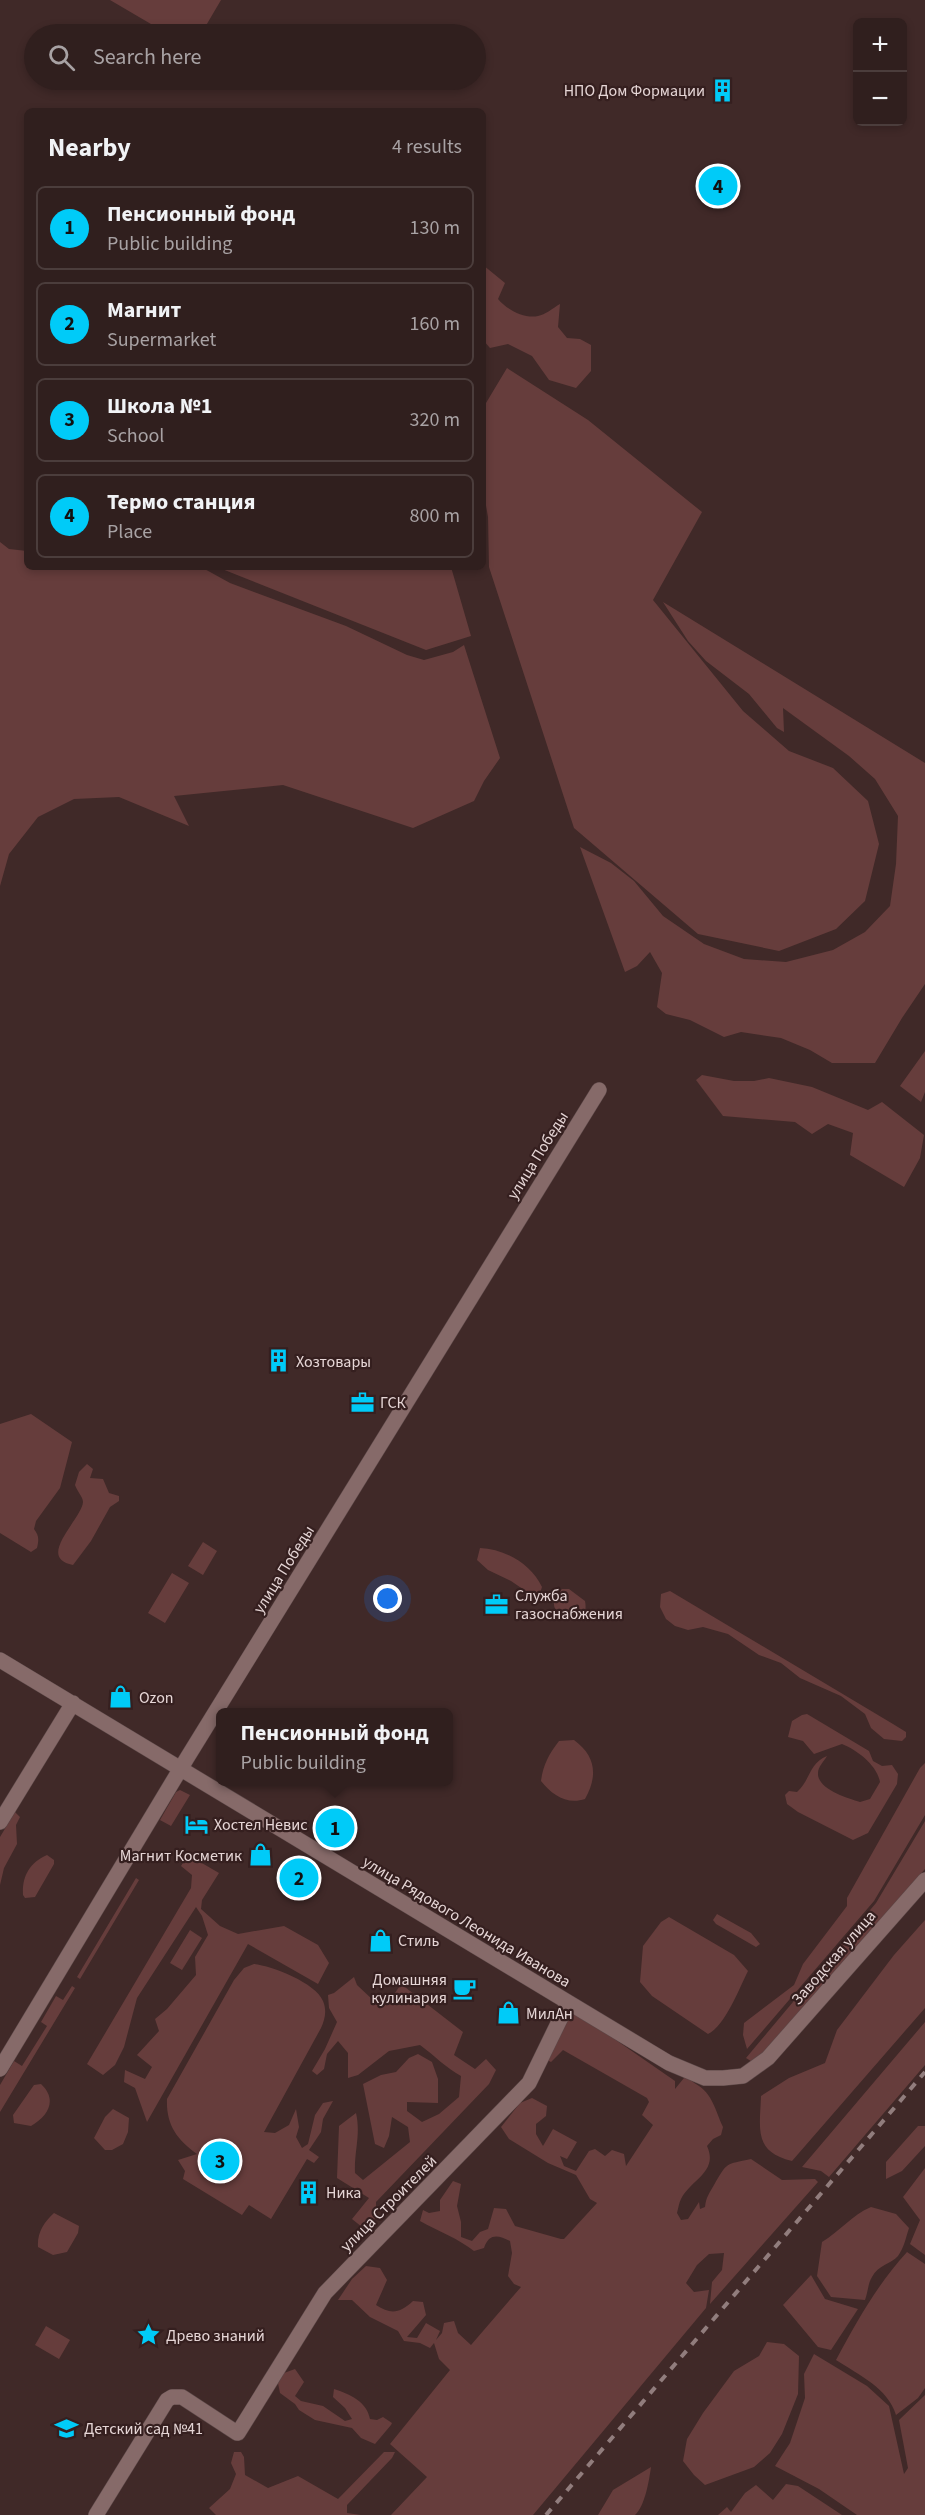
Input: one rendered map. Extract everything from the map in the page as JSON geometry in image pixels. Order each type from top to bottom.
[{"type":"street","name":"улица Победы","points":[[218,1708],[598,1090]]},
{"type":"street","name":"улица Рядового Леонида Иванова","points":[[0,1660],[669,2063],[705,2078],[743,2076],[768,2058]]},
{"type":"street","points":[[0,1822],[73,1704]]},
{"type":"street","name":"улица Победы","points":[[0,2068],[216,1712]]},
{"type":"street","name":"Заводская улица","points":[[768,2058],[925,1880]]},
{"type":"street","name":"улица Строителей","points":[[96,2515],[167,2400],[172,2397],[182,2397],[238,2433],[326,2293],[530,2083],[568,2003]]},
{"type":"shaded area","points":[[110,0],[221,0],[207,24],[151,24]]},
{"type":"shaded area","points":[[486,267],[505,283],[498,299],[521,315],[538,316],[560,304],[558,327],[567,338],[580,339],[591,345],[591,371],[576,388],[549,380],[532,356],[508,344],[490,348],[486,343]]},
{"type":"shaded area","points":[[507,368],[588,420],[702,512],[653,600],[743,711],[789,751],[833,768],[868,801],[879,844],[865,901],[836,929],[779,951],[698,934],[574,828],[489,567],[486,505],[486,403]]},
{"type":"shaded area","points":[[0,542],[9,549],[24,551],[24,570],[206,570],[230,583],[346,626],[407,655],[424,660],[453,652],[464,645],[500,758],[474,801],[413,828],[283,785],[174,796],[189,826],[119,797],[74,799],[38,817],[9,854],[0,886]]},
{"type":"shaded area","points":[[225,570],[452,570],[471,636],[426,650]]},
{"type":"shaded area","points":[[663,602],[925,763],[925,984],[875,1063],[832,1063],[810,1050],[781,1038],[741,1032],[724,1037],[690,1020],[666,1014],[657,1007],[662,973],[650,952],[637,966],[625,972],[580,847],[611,863],[634,881],[663,916],[704,944],[744,959],[786,962],[833,950],[865,932],[890,906],[896,864],[898,816],[875,779],[849,756],[783,708],[784,732],[777,728],[749,694],[706,661],[688,641]]},
{"type":"shaded area","points":[[925,1051],[925,1092],[921,1102],[900,1086]]},
{"type":"shaded area","points":[[702,1075],[734,1081],[769,1078],[812,1087],[868,1110],[882,1102],[924,1135],[920,1158],[904,1187],[850,1155],[853,1133],[828,1124],[812,1134],[795,1122],[723,1116],[696,1080]]},
{"type":"shaded area","points":[[31,1414],[72,1442],[60,1488],[36,1521],[34,1529],[38,1536],[38,1545],[31,1552],[0,1533],[0,1424]]},
{"type":"shaded area","points":[[87,1464],[93,1469],[90,1478],[103,1479],[109,1493],[119,1496],[119,1501],[110,1507],[91,1541],[73,1565],[62,1561],[58,1555],[59,1546],[81,1509],[83,1500],[75,1485],[79,1472]]},
{"type":"shaded area","points":[[203,1542],[217,1551],[203,1575],[188,1566]]},
{"type":"shaded area","points":[[480,1548],[499,1551],[524,1565],[542,1587],[540,1593],[535,1596],[530,1594],[511,1581],[488,1570],[477,1560]]},
{"type":"shaded area","points":[[172,1573],[189,1583],[165,1623],[148,1613]]},
{"type":"shaded area","points":[[562,1589],[569,1589],[585,1601],[584,1613],[576,1620],[563,1616],[554,1605],[554,1600]]},
{"type":"shaded area","points":[[670,1591],[906,1732],[906,1737],[902,1741],[884,1739],[871,1728],[865,1714],[841,1696],[800,1678],[781,1663],[759,1655],[728,1634],[703,1627],[688,1630],[675,1626],[666,1619],[660,1607],[661,1594]]},
{"type":"shaded area","points":[[807,1714],[869,1751],[873,1761],[882,1766],[892,1765],[898,1774],[897,1784],[868,1833],[853,1840],[787,1804],[785,1795],[789,1791],[797,1792],[817,1763],[827,1756],[819,1769],[819,1779],[822,1784],[834,1792],[860,1802],[870,1799],[880,1782],[871,1764],[860,1754],[842,1744],[814,1754],[803,1741],[788,1737],[792,1721]]},
{"type":"shaded area","points":[[574,1740],[587,1753],[593,1767],[589,1791],[585,1799],[578,1801],[560,1798],[541,1781],[547,1760],[559,1741]]},
{"type":"shaded area","points":[[925,1763],[925,1815],[874,1901],[747,2049],[743,2035],[744,2023],[794,1985],[803,1964],[847,1906],[847,1898],[920,1768]]},
{"type":"shaded area","points":[[180,1790],[190,1795],[171,1826],[160,1820],[176,1792]]},
{"type":"shaded area","points":[[15,1812],[20,1817],[16,1825],[17,1844],[4,1868],[0,1885],[0,1837]]},
{"type":"shaded area","points":[[925,1821],[925,1869],[754,2063],[746,2058],[876,1903]]},
{"type":"shaded area","points":[[47,1855],[54,1860],[54,1864],[35,1897],[25,1898],[23,1888],[28,1871],[31,1866]]},
{"type":"shaded area","points":[[188,1855],[219,1873],[202,1900],[201,1909],[220,1926],[238,1934],[284,1926],[318,1945],[329,1963],[318,1984],[248,1944],[147,2122],[135,2088],[124,2082],[125,2070],[145,2079],[152,2067],[137,2055],[159,2031],[155,2019],[167,2009],[196,1975],[195,1957],[208,1935],[202,1916],[196,1907],[137,1998],[124,2047],[115,2065],[103,2075],[87,2064],[191,1888],[192,1875],[181,1866]]},
{"type":"shaded area","points":[[136,1878],[139,1880],[80,1979],[77,1977]]},
{"type":"shaded area","points":[[717,1914],[751,1933],[760,1944],[756,1947],[716,1924],[713,1920]]},
{"type":"shaded area","points":[[669,1917],[734,1955],[748,1971],[726,2015],[708,2034],[652,1996],[640,1982],[643,1946],[661,1922]]},
{"type":"shaded area","points":[[925,1920],[925,2008],[792,2161],[771,2152],[765,2145],[760,2128],[761,2096],[789,2078],[825,2063],[837,2030],[894,1955]]},
{"type":"shaded area","points":[[190,1930],[202,1938],[182,1970],[170,1963]]},
{"type":"shaded area","points":[[254,1964],[282,1972],[312,1988],[323,2001],[325,2012],[321,2028],[264,2132],[275,2133],[289,2125],[296,2109],[299,2127],[296,2137],[302,2148],[308,2144],[315,2115],[323,2103],[333,2101],[323,2119],[321,2132],[309,2150],[319,2157],[314,2163],[307,2159],[271,2219],[249,2205],[242,2215],[183,2179],[185,2171],[178,2160],[197,2154],[178,2137],[168,2116],[167,2108],[167,2099],[234,1980],[244,1968]]},
{"type":"shaded area","points":[[354,1977],[357,1985],[374,2001],[393,1996],[401,1984],[463,2032],[454,2055],[475,2069],[486,2059],[496,2070],[489,2084],[376,2202],[376,2217],[367,2231],[352,2219],[369,2198],[337,2178],[339,2126],[356,2113],[358,2129],[355,2173],[363,2180],[410,2142],[408,2127],[392,2117],[389,2136],[384,2148],[375,2144],[363,2084],[381,2075],[396,2072],[409,2058],[418,2054],[432,2062],[438,2079],[438,2103],[407,2102],[407,2111],[422,2122],[439,2114],[459,2097],[461,2076],[420,2045],[389,2051],[358,2075],[348,2078],[348,2053],[338,2041],[327,2054],[324,2069],[317,2075],[312,2071],[337,2022],[329,2008],[328,1995]]},
{"type":"shaded area","points":[[72,1986],[75,1988],[0,2112],[0,2085],[14,2061],[22,2066],[47,2026],[41,2022],[56,1996],[63,2000]]},
{"type":"shaded area","points":[[577,2013],[675,2081],[675,2089],[684,2078],[688,2079],[702,2088],[713,2103],[723,2127],[721,2135],[707,2146],[710,2155],[709,2163],[702,2175],[681,2199],[677,2213],[681,2220],[688,2219],[699,2202],[700,2209],[705,2207],[708,2196],[722,2172],[728,2165],[736,2162],[751,2159],[782,2180],[815,2179],[818,2182],[710,2304],[712,2282],[722,2270],[724,2253],[709,2254],[697,2265],[686,2283],[694,2292],[709,2290],[706,2308],[533,2515],[391,2515],[427,2477],[390,2444],[450,2370],[439,2359],[434,2343],[430,2348],[420,2343],[404,2341],[398,2331],[370,2317],[352,2300],[338,2300],[352,2279],[366,2266],[380,2268],[387,2280],[376,2305],[395,2311],[413,2301],[423,2302],[426,2315],[407,2337],[417,2338],[426,2323],[440,2331],[436,2340],[442,2333],[444,2323],[454,2321],[458,2333],[471,2345],[521,2287],[514,2284],[508,2276],[512,2253],[510,2241],[502,2237],[494,2237],[488,2240],[484,2248],[474,2251],[420,2221],[423,2210],[429,2213],[440,2211],[440,2200],[453,2181],[461,2184],[457,2206],[461,2222],[461,2237],[472,2241],[480,2232],[488,2229],[494,2208],[506,2209],[515,2226],[564,2239],[597,2203],[590,2199],[576,2175],[548,2163],[509,2139],[501,2127],[520,2103],[532,2098],[547,2106],[546,2116],[536,2124],[536,2134],[543,2146],[553,2129],[577,2142],[567,2159],[560,2156],[564,2166],[576,2171],[589,2151],[595,2149],[605,2156],[612,2150],[624,2154],[626,2166],[653,2125],[642,2115],[649,2102],[647,2098],[563,2050],[551,2062],[547,2060],[569,2017]]},
{"type":"shaded area","points":[[925,2022],[925,2065],[829,2177],[821,2171],[802,2167]]},
{"type":"shaded area","points":[[41,2084],[49,2096],[50,2102],[46,2113],[31,2126],[14,2123],[13,2115],[34,2085]]},
{"type":"shaded area","points":[[113,2109],[129,2118],[128,2132],[123,2144],[112,2150],[105,2150],[94,2138],[105,2117]]},
{"type":"shaded area","points":[[918,2126],[925,2126],[925,2146],[902,2171],[886,2179],[886,2162]]},
{"type":"shaded area","points":[[925,2168],[925,2255],[910,2244],[920,2220],[903,2197]]},
{"type":"shaded area","points":[[871,2207],[896,2214],[909,2228],[902,2250],[895,2259],[875,2273],[865,2300],[831,2297],[817,2276],[822,2242],[858,2214]]},
{"type":"shaded area","points":[[54,2213],[79,2226],[78,2233],[67,2252],[53,2255],[38,2247],[38,2242],[42,2228]]},
{"type":"shaded area","points":[[907,2252],[925,2264],[925,2388],[918,2398],[896,2415],[880,2390],[836,2360],[877,2290]]},
{"type":"shaded area","points":[[811,2275],[825,2299],[858,2309],[831,2350],[818,2347],[783,2305]]},
{"type":"shaded area","points":[[46,2326],[70,2340],[59,2359],[35,2345]]},
{"type":"shaded area","points":[[767,2342],[784,2344],[799,2356],[798,2394],[782,2434],[770,2453],[754,2467],[705,2485],[683,2461],[687,2439],[734,2371],[759,2356]]},
{"type":"shaded area","points":[[814,2354],[867,2386],[889,2406],[904,2474],[908,2468],[899,2420],[925,2395],[925,2515],[857,2515],[819,2489],[775,2466],[790,2443],[805,2398],[804,2374]]},
{"type":"shaded area","points":[[295,2369],[304,2382],[295,2396],[301,2401],[323,2406],[345,2421],[352,2419],[345,2408],[333,2397],[334,2389],[362,2403],[370,2419],[377,2420],[383,2417],[392,2423],[391,2425],[375,2444],[361,2438],[352,2428],[315,2420],[299,2410],[295,2404],[280,2393],[278,2383],[284,2373]]},
{"type":"shaded area","points":[[234,2452],[241,2452],[244,2457],[245,2475],[268,2488],[298,2476],[338,2499],[384,2452],[395,2452],[392,2458],[347,2505],[347,2513],[361,2515],[216,2515],[209,2508],[230,2489],[236,2474],[231,2463]]},
{"type":"shaded area","points":[[651,2467],[644,2500],[635,2515],[598,2515],[613,2490]]},
{"type":"shaded area","points":[[786,2484],[798,2486],[842,2515],[718,2515],[727,2507],[731,2512],[745,2493],[756,2485],[773,2500]]},
{"type":"railway","points":[[546,2515],[925,2072]]},
{"type":"place","name":"НПО Дом Формации","points":[[723,90]]},
{"type":"place","name":"Термо станция","points":[[718,186]]},
{"type":"place","name":"Хозтовары","points":[[278,1361]]},
{"type":"place","name":"ГСК","points":[[362,1402]]},
{"type":"place","name":"Служба газоснабжения","points":[[497,1604]]},
{"type":"place","name":"Ozon","points":[[121,1697]]},
{"type":"place","name":"Хостел Невис","points":[[196,1824]]},
{"type":"place","name":"Пенсионный фонд","points":[[335,1828]]},
{"type":"place","name":"Магнит Косметик","points":[[260,1855]]},
{"type":"place","name":"Магнит","points":[[299,1878]]},
{"type":"place","name":"Стиль","points":[[380,1940]]},
{"type":"place","name":"Домашняя кулинария","points":[[465,1988]]},
{"type":"place","name":"МилАн","points":[[508,2013]]},
{"type":"place","name":"Школа №1","points":[[220,2161]]},
{"type":"place","name":"Ника","points":[[308,2192]]},
{"type":"place","name":"Древо знаний","points":[[148,2335]]},
{"type":"place","name":"Детский сад №41","points":[[66,2428]]}]
